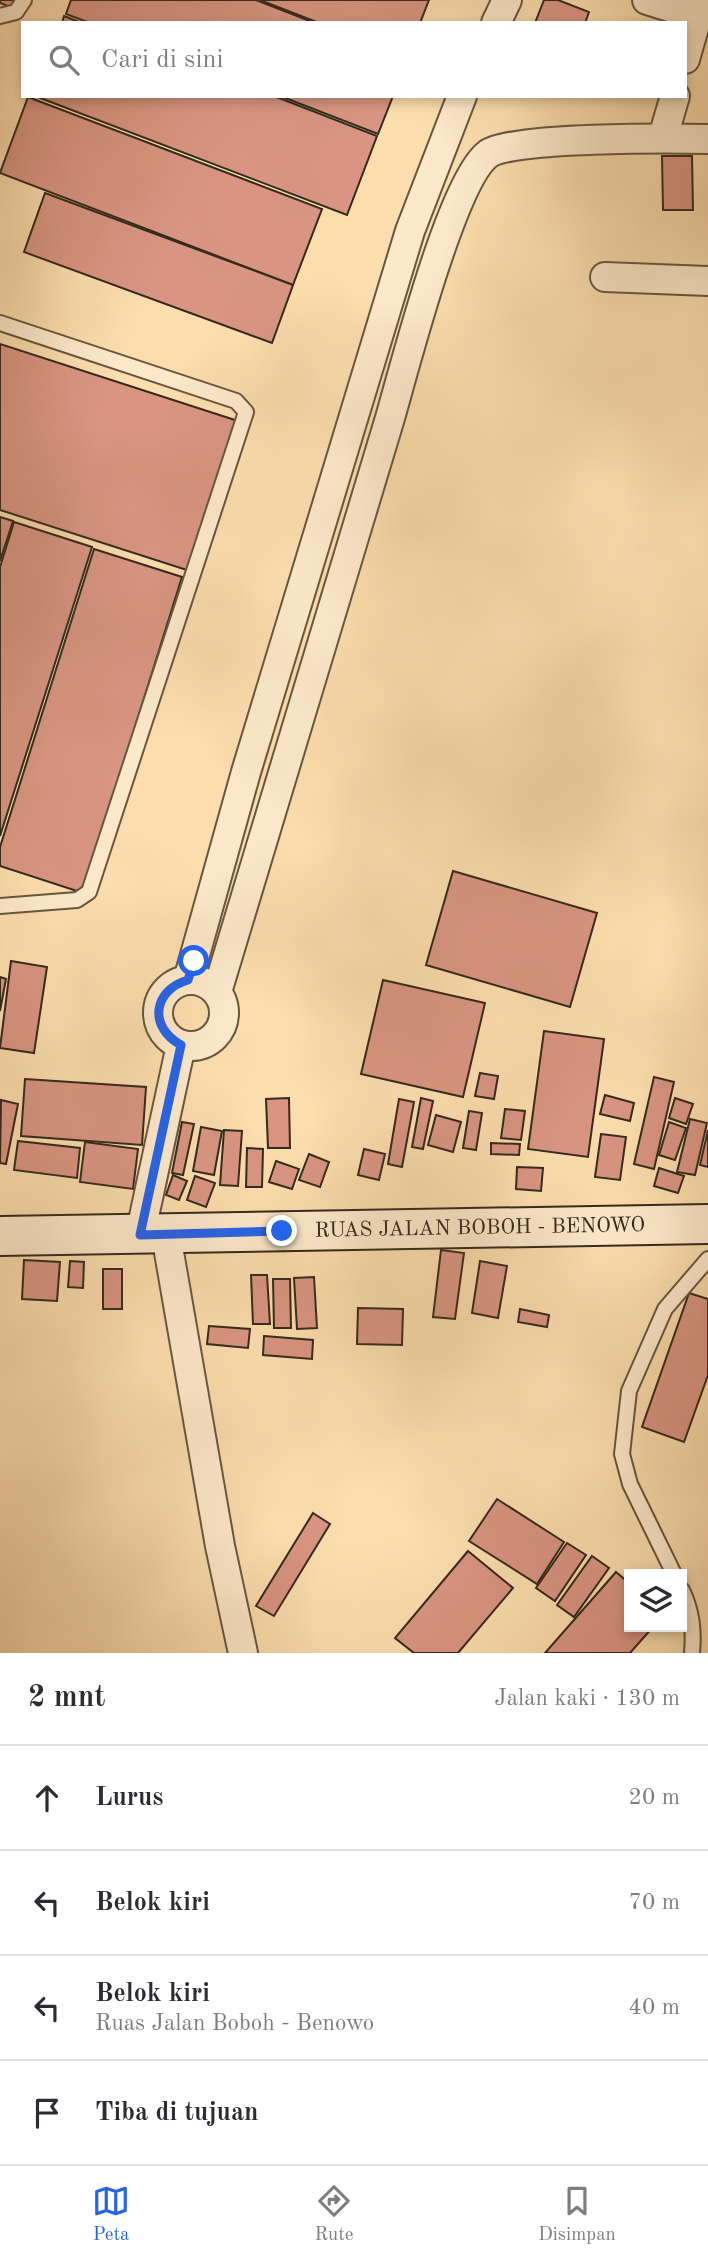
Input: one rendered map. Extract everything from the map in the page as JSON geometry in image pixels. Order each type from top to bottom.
[{"type":"main road","name":"RUAS JALAN BOBOH - BENOWO","points":[[0,1236],[708,1224]]},
{"type":"street","points":[[497,21],[507,0]]},
{"type":"street","points":[[647,0],[700,8],[687,52]]},
{"type":"street","points":[[188,980],[246,772],[410,231],[460,98]]},
{"type":"street","points":[[663,137],[674,98]]},
{"type":"street","points":[[217,992],[456,205],[470,177],[504,148],[663,137],[708,139]]},
{"type":"street","points":[[435,162],[470,177]]},
{"type":"street","points":[[605,277],[708,281]]},
{"type":"street","points":[[313,548],[347,558]]},
{"type":"street","points":[[188,980],[209,985],[223,1003],[222,1027],[205,1044],[181,1045],[169,1039],[161,1028],[159,1003],[175,984],[188,980]]},
{"type":"street","points":[[181,1045],[153,1235],[243,1653]]},
{"type":"lane","points":[[0,16],[16,12],[24,0]]},
{"type":"lane","points":[[0,323],[236,401],[246,412],[89,892],[76,900],[0,906]]},
{"type":"lane","points":[[672,1569],[630,1484],[622,1454],[629,1391],[665,1309],[708,1259]]},
{"type":"lane","points":[[687,1601],[694,1634],[692,1653]]},
{"type":"building","points":[[0,0],[18,0],[15,9],[0,3]]},
{"type":"building","points":[[71,0],[256,0],[310,21],[85,21],[66,14]]},
{"type":"building","points":[[260,0],[429,0],[421,21],[314,21]]},
{"type":"building","points":[[544,0],[558,0],[589,12],[586,21],[536,21]]},
{"type":"building","points":[[64,16],[77,21],[63,21]]},
{"type":"building","points":[[28,98],[31,98],[322,209],[293,285],[0,173]]},
{"type":"building","points":[[40,98],[279,98],[377,136],[347,215]]},
{"type":"building","points":[[285,98],[392,98],[378,134]]},
{"type":"building","points":[[662,156],[692,156],[693,210],[663,210]]},
{"type":"building","points":[[45,193],[293,285],[272,343],[24,252]]},
{"type":"building","points":[[0,344],[241,422],[193,572],[0,510]]},
{"type":"building","points":[[0,517],[13,521],[0,561]]},
{"type":"building","points":[[14,522],[92,547],[0,836],[0,567]]},
{"type":"building","points":[[94,549],[182,577],[83,893],[0,866],[0,847]]},
{"type":"building","points":[[453,871],[597,913],[570,1007],[426,965]]},
{"type":"building","points":[[11,961],[47,967],[34,1053],[0,1048]]},
{"type":"building","points":[[0,977],[6,979],[0,1011]]},
{"type":"building","points":[[383,980],[485,1003],[463,1097],[361,1074]]},
{"type":"building","points":[[544,1031],[604,1039],[588,1157],[528,1149]]},
{"type":"building","points":[[480,1073],[498,1076],[494,1099],[475,1096]]},
{"type":"building","points":[[654,1077],[674,1082],[654,1169],[634,1164]]},
{"type":"building","points":[[25,1079],[146,1087],[142,1145],[21,1136]]},
{"type":"building","points":[[605,1095],[634,1103],[630,1121],[600,1114]]},
{"type":"building","points":[[289,1098],[290,1148],[268,1148],[266,1099]]},
{"type":"building","points":[[421,1098],[433,1101],[423,1149],[412,1147]]},
{"type":"building","points":[[675,1098],[693,1104],[686,1124],[669,1118]]},
{"type":"building","points":[[399,1099],[414,1102],[402,1167],[388,1164]]},
{"type":"building","points":[[1,1100],[18,1104],[6,1164],[0,1163]]},
{"type":"building","points":[[505,1109],[525,1111],[521,1140],[501,1138]]},
{"type":"building","points":[[469,1111],[482,1113],[476,1150],[463,1148]]},
{"type":"building","points":[[436,1115],[461,1122],[453,1152],[428,1145]]},
{"type":"building","points":[[690,1119],[707,1123],[695,1175],[677,1172]]},
{"type":"building","points":[[182,1122],[194,1124],[183,1175],[172,1173]]},
{"type":"building","points":[[669,1122],[686,1128],[675,1160],[659,1155]]},
{"type":"building","points":[[201,1127],[222,1131],[214,1175],[193,1171]]},
{"type":"building","points":[[224,1130],[242,1131],[238,1186],[220,1185]]},
{"type":"building","points":[[708,1130],[708,1167],[700,1165]]},
{"type":"building","points":[[601,1134],[626,1137],[620,1180],[595,1177]]},
{"type":"building","points":[[18,1141],[80,1148],[77,1178],[14,1170]]},
{"type":"building","points":[[85,1142],[138,1149],[133,1189],[80,1182]]},
{"type":"building","points":[[491,1143],[520,1144],[519,1155],[491,1154]]},
{"type":"building","points":[[247,1148],[263,1149],[262,1187],[246,1187]]},
{"type":"building","points":[[364,1149],[385,1154],[379,1180],[358,1175]]},
{"type":"building","points":[[309,1154],[329,1162],[320,1187],[299,1180]]},
{"type":"building","points":[[276,1161],[299,1169],[292,1189],[269,1182]]},
{"type":"building","points":[[517,1167],[543,1168],[541,1191],[516,1189]]},
{"type":"building","points":[[659,1168],[684,1176],[678,1193],[654,1186]]},
{"type":"building","points":[[173,1175],[187,1181],[179,1200],[166,1195]]},
{"type":"building","points":[[195,1176],[215,1183],[206,1207],[187,1200]]},
{"type":"building","points":[[441,1250],[464,1253],[455,1319],[433,1317]]},
{"type":"building","points":[[24,1260],[60,1262],[57,1301],[22,1299]]},
{"type":"building","points":[[70,1261],[84,1262],[83,1288],[68,1287]]},
{"type":"building","points":[[480,1261],[507,1266],[498,1318],[472,1313]]},
{"type":"building","points":[[103,1269],[122,1269],[122,1309],[103,1309]]},
{"type":"building","points":[[251,1275],[267,1275],[270,1324],[253,1324]]},
{"type":"building","points":[[314,1277],[317,1328],[297,1329],[294,1278]]},
{"type":"building","points":[[273,1279],[290,1279],[291,1328],[274,1328]]},
{"type":"building","points":[[689,1293],[708,1299],[708,1375],[684,1442],[642,1427]]},
{"type":"building","points":[[358,1308],[403,1309],[402,1345],[357,1344]]},
{"type":"building","points":[[520,1309],[549,1315],[547,1327],[518,1322]]},
{"type":"building","points":[[209,1326],[250,1329],[248,1348],[207,1344]]},
{"type":"building","points":[[264,1336],[313,1340],[312,1359],[263,1355]]},
{"type":"building","points":[[497,1499],[564,1542],[537,1584],[469,1541]]},
{"type":"building","points":[[313,1513],[330,1524],[274,1616],[256,1606]]},
{"type":"building","points":[[567,1543],[586,1555],[555,1601],[536,1588]]},
{"type":"building","points":[[468,1551],[513,1588],[458,1653],[414,1653],[395,1638]]},
{"type":"building","points":[[592,1556],[609,1568],[574,1617],[557,1605]]},
{"type":"building","points":[[616,1572],[624,1579],[624,1632],[649,1632],[630,1653],[545,1653]]},
{"type":"route","points":[[194,961],[188,980],[175,984],[166,991],[159,1003],[161,1028],[169,1039],[181,1045],[140,1235],[282,1231]]}]
